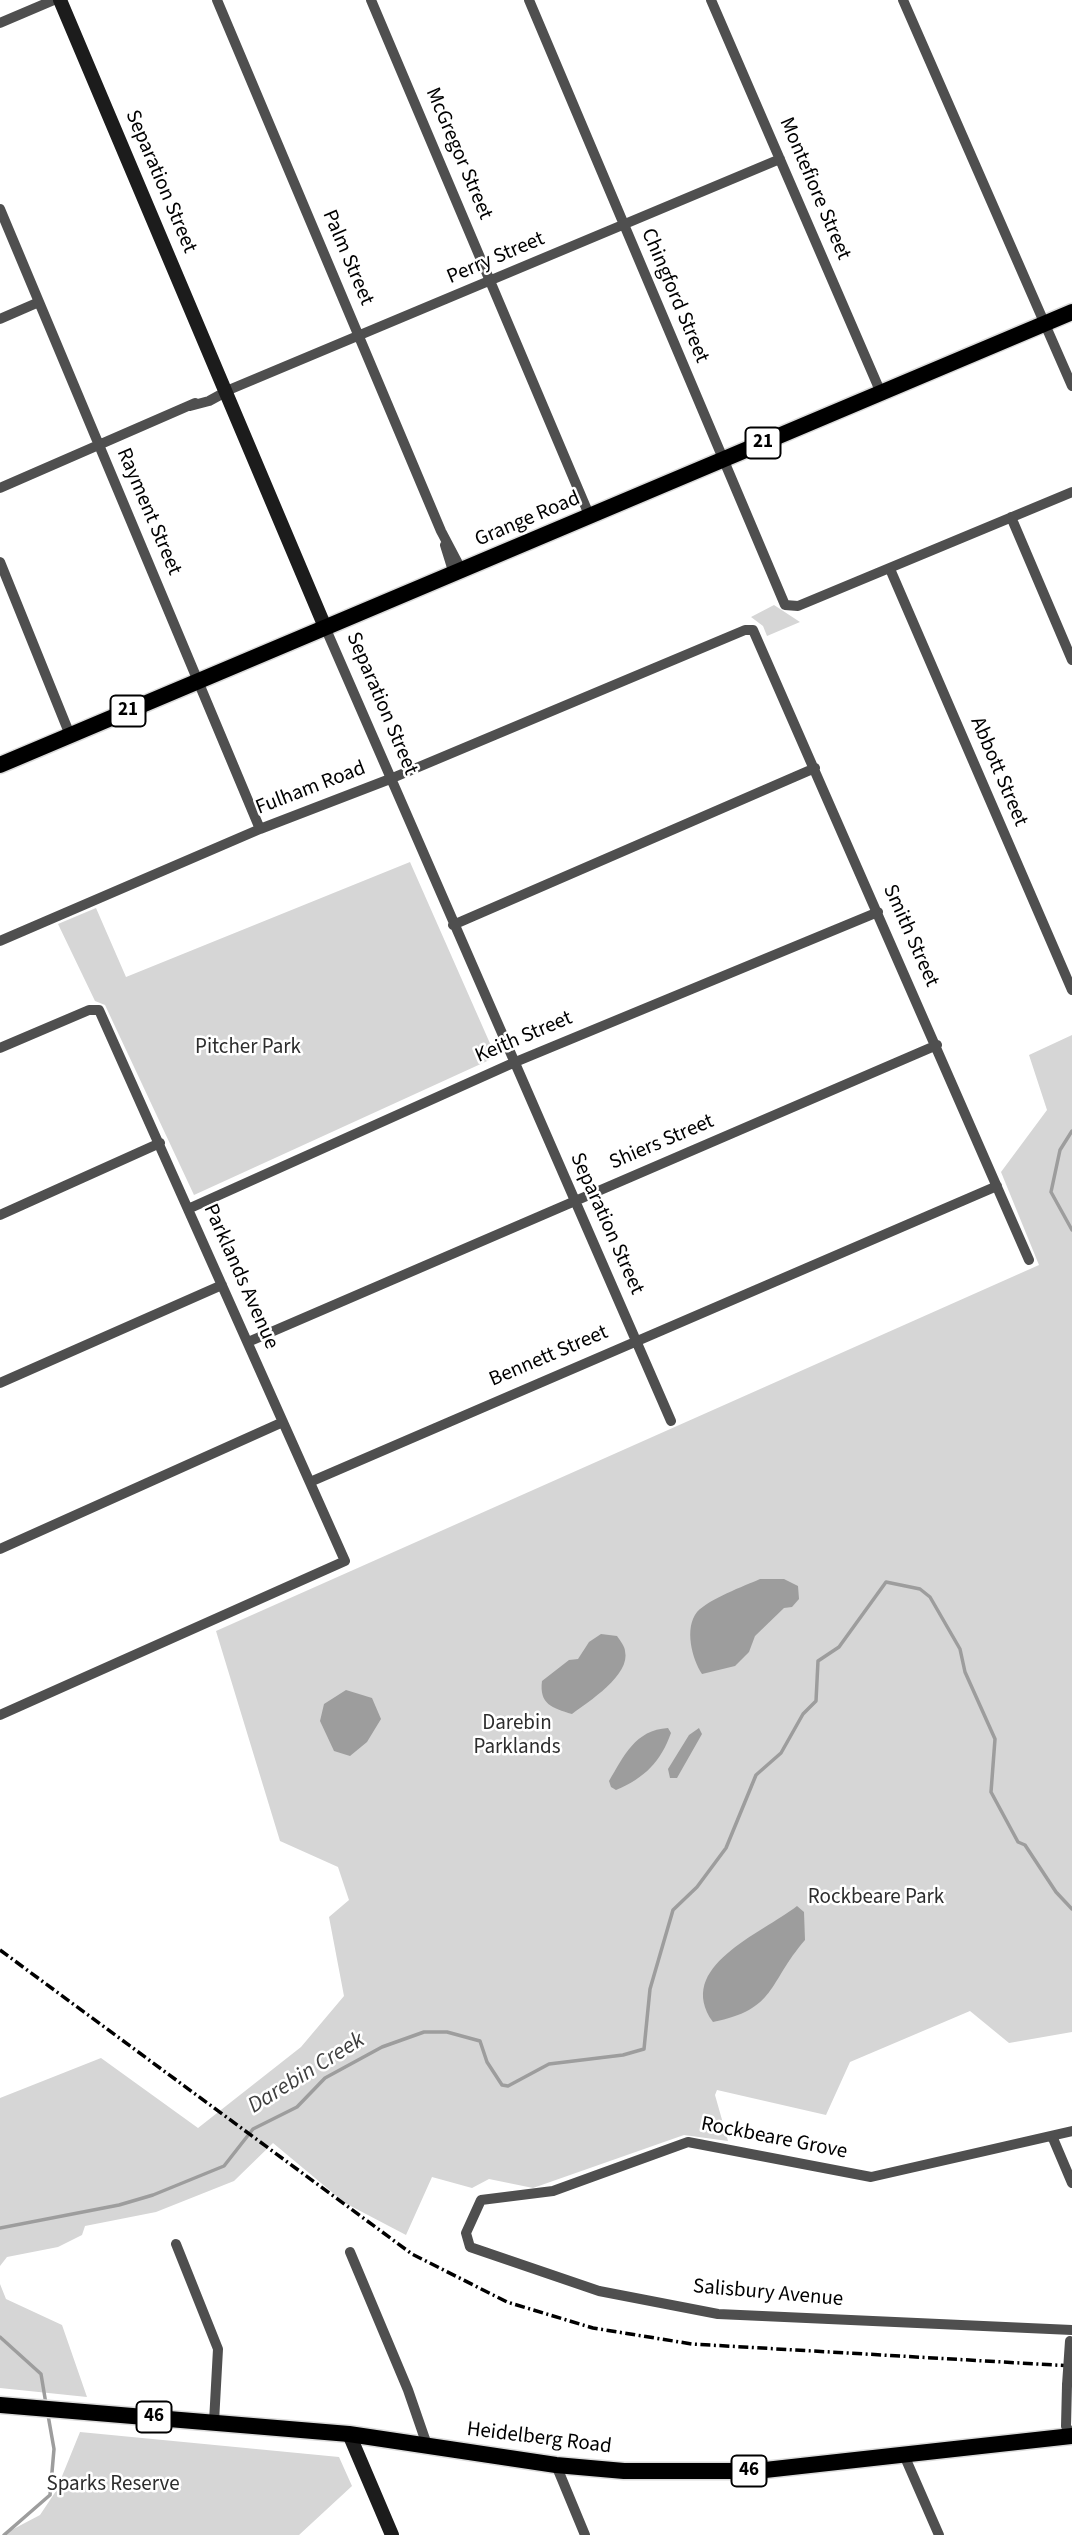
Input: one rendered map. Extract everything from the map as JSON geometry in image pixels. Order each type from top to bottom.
[{"type":"main road","name":"Grange Road","points":[[0,765],[1072,312]]},
{"type":"main road","name":"Heidelberg Road","points":[[0,2405],[349,2434],[556,2465],[624,2471],[756,2470],[1072,2436]]},
{"type":"street","points":[[0,23],[54,0]]},
{"type":"street","name":"Separation Street","points":[[60,0],[390,779],[671,1421]]},
{"type":"street","name":"Palm Street","points":[[217,0],[458,572]]},
{"type":"street","name":"McGregor Street","points":[[372,0],[590,517]]},
{"type":"street","name":"Chingford Street","points":[[529,0],[785,605],[798,606],[890,569]]},
{"type":"street","name":"Montefiore Street","points":[[711,0],[881,393]]},
{"type":"street","points":[[903,0],[1072,386]]},
{"type":"street","name":"Perry Street","points":[[0,488],[780,159]]},
{"type":"street","name":"Rayment Street","points":[[0,209],[260,829]]},
{"type":"street","points":[[0,319],[39,302]]},
{"type":"street","points":[[890,569],[1072,492]]},
{"type":"street","points":[[1011,517],[1072,660]]},
{"type":"street","points":[[0,562],[70,735]]},
{"type":"street","name":"Abbott Street","points":[[890,569],[1072,990]]},
{"type":"street","name":"Fulham Road","points":[[0,941],[260,829],[390,779],[732,635],[753,630]]},
{"type":"street","name":"Smith Street","points":[[753,630],[1029,1259]]},
{"type":"street","points":[[453,925],[815,768]]},
{"type":"street","name":"Keith Street","points":[[188,1209],[513,1063],[878,912]]},
{"type":"street","name":"Parklands Avenue","points":[[0,1048],[89,1010],[99,1010],[345,1561],[0,1715]]},
{"type":"street","name":"Shiers Street","points":[[248,1342],[937,1045]]},
{"type":"street","points":[[0,1215],[160,1143]]},
{"type":"street","name":"Bennett Street","points":[[310,1482],[997,1186]]},
{"type":"street","points":[[0,1383],[222,1285]]},
{"type":"street","points":[[0,1549],[283,1422]]},
{"type":"street","name":"Rockbeare Grove","points":[[470,2247],[466,2233],[481,2200],[553,2191],[688,2141],[871,2177],[1072,2131]]},
{"type":"street","points":[[1052,2136],[1072,2183]]},
{"type":"street","points":[[176,2244],[215,2334],[218,2349],[214,2422]]},
{"type":"street","name":"Salisbury Avenue","points":[[470,2247],[599,2291],[718,2314],[1071,2330]]},
{"type":"street","points":[[350,2252],[408,2390],[427,2445]]},
{"type":"street","points":[[1071,2330],[1066,2426],[1072,2436]]},
{"type":"street","points":[[349,2434],[392,2535]]},
{"type":"street","points":[[904,2455],[939,2535]]},
{"type":"street","points":[[556,2465],[585,2535]]},
{"type":"green space","points":[[774,605],[800,622],[767,636],[763,626],[751,617]]},
{"type":"green space","name":"Pitcher Park","points":[[410,862],[496,1057],[194,1195],[105,1005],[95,1001],[58,924],[96,908],[126,977]]},
{"type":"green space","points":[[1072,1035],[1072,2032],[1009,2043],[970,2011],[850,2062],[826,2115],[717,2090],[715,2095],[728,2141],[684,2135],[533,2188],[489,2179],[472,2188],[432,2177],[406,2235],[345,2203],[273,2143],[234,2181],[156,2212],[85,2226],[82,2235],[58,2247],[7,2257],[0,2266],[0,2098],[101,2058],[198,2128],[301,2047],[344,1996],[329,1917],[349,1900],[338,1867],[280,1841],[216,1631],[1039,1265],[1001,1172],[1047,1110],[1029,1055]]},
{"type":"green space","points":[[0,2284],[6,2299],[62,2325],[87,2397],[0,2388]]},
{"type":"green space","name":"Sparks Reserve","points":[[80,2432],[339,2457],[352,2486],[299,2535],[2,2535],[40,2515],[56,2491]]},
{"type":"shaded area","points":[[760,1579],[784,1579],[798,1586],[799,1599],[792,1607],[784,1608],[755,1636],[749,1652],[735,1666],[702,1674],[695,1660],[690,1635],[697,1612],[718,1598]]},
{"type":"shaded area","points":[[601,1634],[617,1636],[625,1649],[622,1669],[607,1687],[572,1714],[548,1704],[543,1695],[542,1681],[569,1660],[578,1659],[589,1642]]},
{"type":"shaded area","points":[[346,1690],[372,1698],[381,1719],[367,1742],[350,1756],[334,1751],[320,1721],[324,1704]]},
{"type":"shaded area","points":[[668,1728],[671,1733],[667,1743],[651,1768],[616,1790],[611,1787],[609,1781],[632,1746],[647,1734]]},
{"type":"shaded area","points":[[699,1728],[702,1734],[677,1778],[670,1778],[668,1769],[689,1735]]},
{"type":"shaded area","points":[[797,1906],[804,1912],[805,1940],[769,1993],[749,2010],[713,2022],[704,2002],[705,1985],[713,1969],[744,1941]]},
{"type":"waterway","name":"Darebin Creek","points":[[1072,1131],[1060,1150],[1051,1192],[1072,1230]]},
{"type":"waterway","name":"Darebin Creek","points":[[0,2228],[119,2205],[153,2195],[224,2166],[253,2129],[297,2107],[325,2078],[382,2047],[424,2032],[447,2032],[480,2041],[487,2062],[502,2085],[508,2086],[549,2064],[623,2055],[644,2049],[650,1989],[673,1910],[697,1887],[726,1848],[756,1775],[781,1753],[803,1714],[816,1701],[818,1661],[839,1647],[886,1582],[920,1589],[930,1597],[960,1649],[965,1672],[995,1739],[991,1792],[1018,1842],[1025,1845],[1056,1892],[1072,1909]]},
{"type":"waterway","name":"Darebin Creek","points":[[0,2337],[41,2374],[46,2404]]},
{"type":"waterway","name":"Darebin Creek","points":[[4,2535],[50,2495],[54,2449],[48,2415]]},
{"type":"railway","points":[[0,1950],[412,2254],[507,2302],[593,2328],[692,2344],[1072,2366]]},
{"type":"park label","name":"Darebin Parklands","points":[[517,1736]]},
{"type":"park label","name":"Rockbeare Park","points":[[876,1898]]}]
